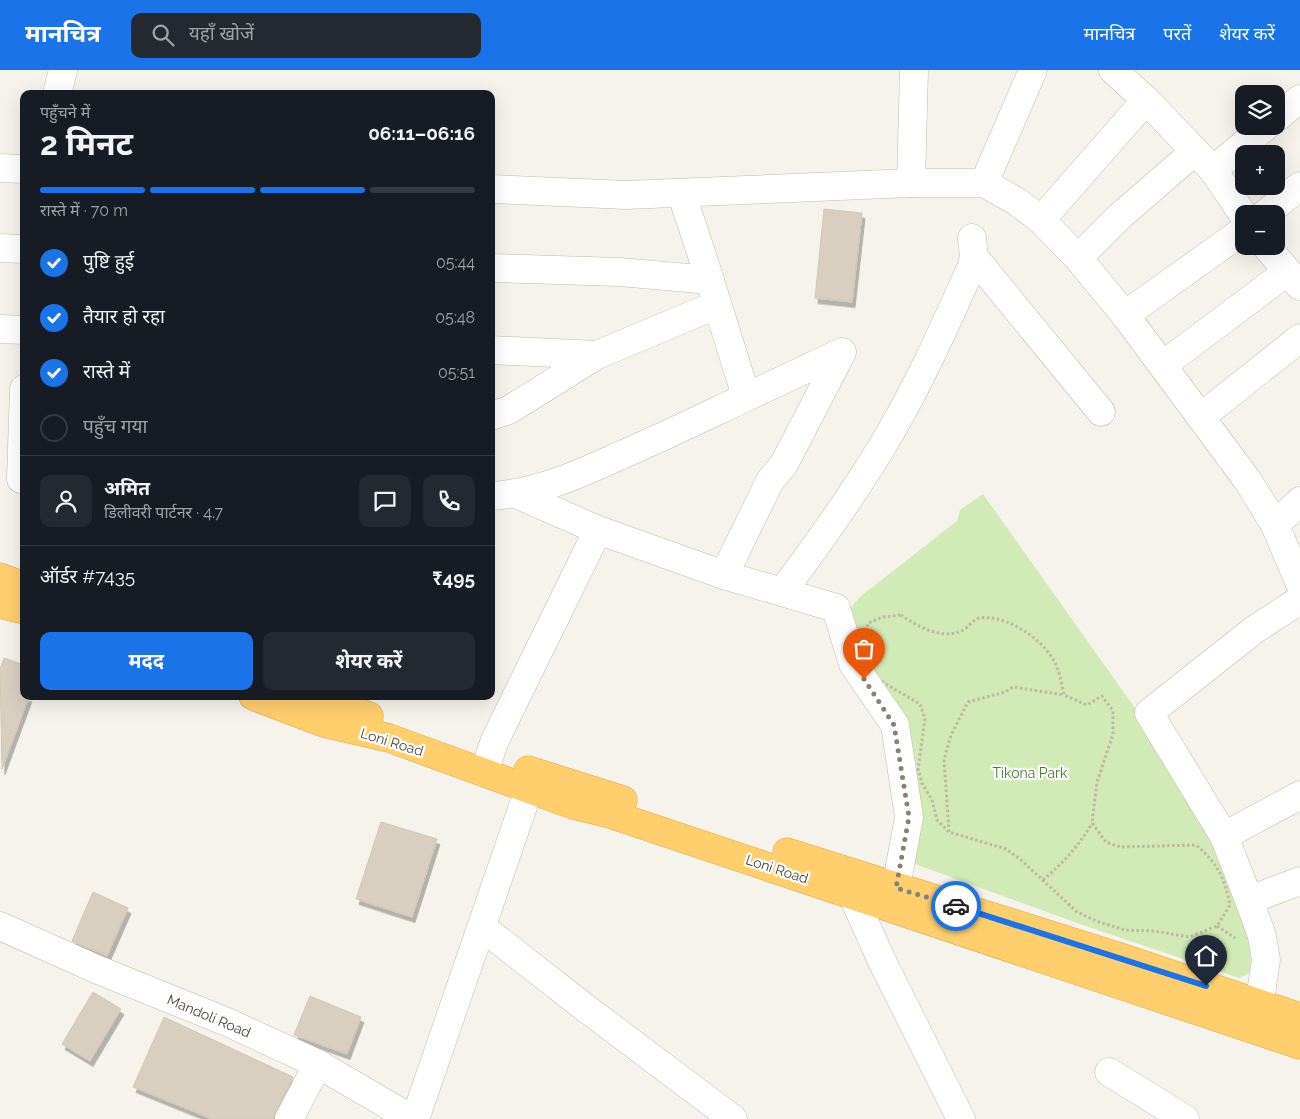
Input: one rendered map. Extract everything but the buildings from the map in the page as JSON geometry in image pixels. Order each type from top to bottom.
[{"type":"highway","points":[[0,577],[20,584]]},
{"type":"highway","points":[[0,604],[20,609]]},
{"type":"highway","name":"Loni Road","points":[[264,700],[324,723],[389,738],[486,765],[893,897],[1300,1045]]},
{"type":"highway","name":"Loni Road","points":[[318,700],[486,765],[529,789],[852,894],[893,897],[1120,957],[1300,1018]]},
{"type":"street","points":[[58,90],[63,70]]},
{"type":"street","points":[[911,183],[914,70]]},
{"type":"street","points":[[984,183],[1033,70]]},
{"type":"street","points":[[1113,70],[1146,100],[1203,161],[1236,205]]},
{"type":"street","points":[[1285,111],[1300,99]]},
{"type":"street","points":[[1041,220],[1146,100]]},
{"type":"street","points":[[1078,258],[1119,217],[1203,161],[1250,135]]},
{"type":"street","points":[[0,168],[20,169]]},
{"type":"street","points":[[495,189],[626,195],[911,183],[984,183],[1016,201],[1041,220],[1078,258],[1125,315],[1202,416],[1248,481],[1275,525],[1300,584]]},
{"type":"street","points":[[1276,205],[1300,186]]},
{"type":"street","points":[[681,193],[701,248],[743,386],[743,394],[738,401]]},
{"type":"street","points":[[1125,315],[1235,236]]},
{"type":"street","points":[[0,248],[20,249]]},
{"type":"street","points":[[782,592],[823,538],[884,444],[937,343],[973,248],[1100,412]]},
{"type":"street","points":[[1163,365],[1294,279],[1274,255]]},
{"type":"street","points":[[495,268],[620,272],[713,292]]},
{"type":"street","points":[[495,415],[509,410],[597,355],[713,292]]},
{"type":"street","points":[[0,329],[20,330]]},
{"type":"street","points":[[1202,416],[1300,338]]},
{"type":"street","points":[[495,350],[597,355]]},
{"type":"street","points":[[504,495],[571,478],[842,352],[784,464],[770,481],[724,575]]},
{"type":"street","points":[[17,406],[20,461]]},
{"type":"street","points":[[504,495],[724,575],[836,608],[853,664],[894,725],[909,817],[893,897]]},
{"type":"street","points":[[1275,525],[1300,501]]},
{"type":"street","points":[[486,765],[495,740],[598,530]]},
{"type":"street","points":[[1257,1003],[1262,993],[1266,953],[1249,900],[1224,836],[1149,713],[1254,630],[1300,600]]},
{"type":"street","points":[[413,1119],[529,789]]},
{"type":"street","points":[[1224,836],[1300,795]]},
{"type":"street","points":[[1249,900],[1300,881]]},
{"type":"street","points":[[852,894],[881,959],[961,1119]]},
{"type":"street","name":"Mandoli Road","points":[[0,926],[96,969],[227,1022],[318,1064],[413,1119]]},
{"type":"street","points":[[482,927],[733,1119]]},
{"type":"street","points":[[289,1119],[318,1064]]},
{"type":"street","points":[[1109,1072],[1185,1119]]},
{"type":"path","points":[[1064,694],[1056,665],[1040,640],[1006,622],[992,617],[977,619],[962,631],[943,634],[914,623],[901,615],[883,617],[868,623],[864,648],[869,674],[920,704],[925,719],[918,768],[937,820],[949,832],[1006,850],[1043,880],[1077,912],[1100,922],[1125,930],[1154,931],[1188,937],[1217,926],[1230,905],[1224,879],[1212,859],[1196,845],[1120,847],[1106,842],[1092,823]]},
{"type":"path","points":[[949,832],[944,760],[951,735],[968,702],[1005,692],[1013,687],[1064,694],[1086,705],[1102,696],[1113,711],[1113,734],[1097,782],[1092,823],[1080,844],[1065,862],[1043,880]]},
{"type":"green space","name":"Tikona Park","points":[[983,494],[1142,718],[1209,825],[1259,951],[1248,974],[1239,978],[1080,924],[915,864],[906,858],[913,825],[847,612],[861,596],[957,521],[960,510]]},
{"type":"way so far","points":[[864,679],[894,725],[909,817],[896,888],[956,906]]},
{"type":"route","points":[[956,906],[1206,986]]}]
